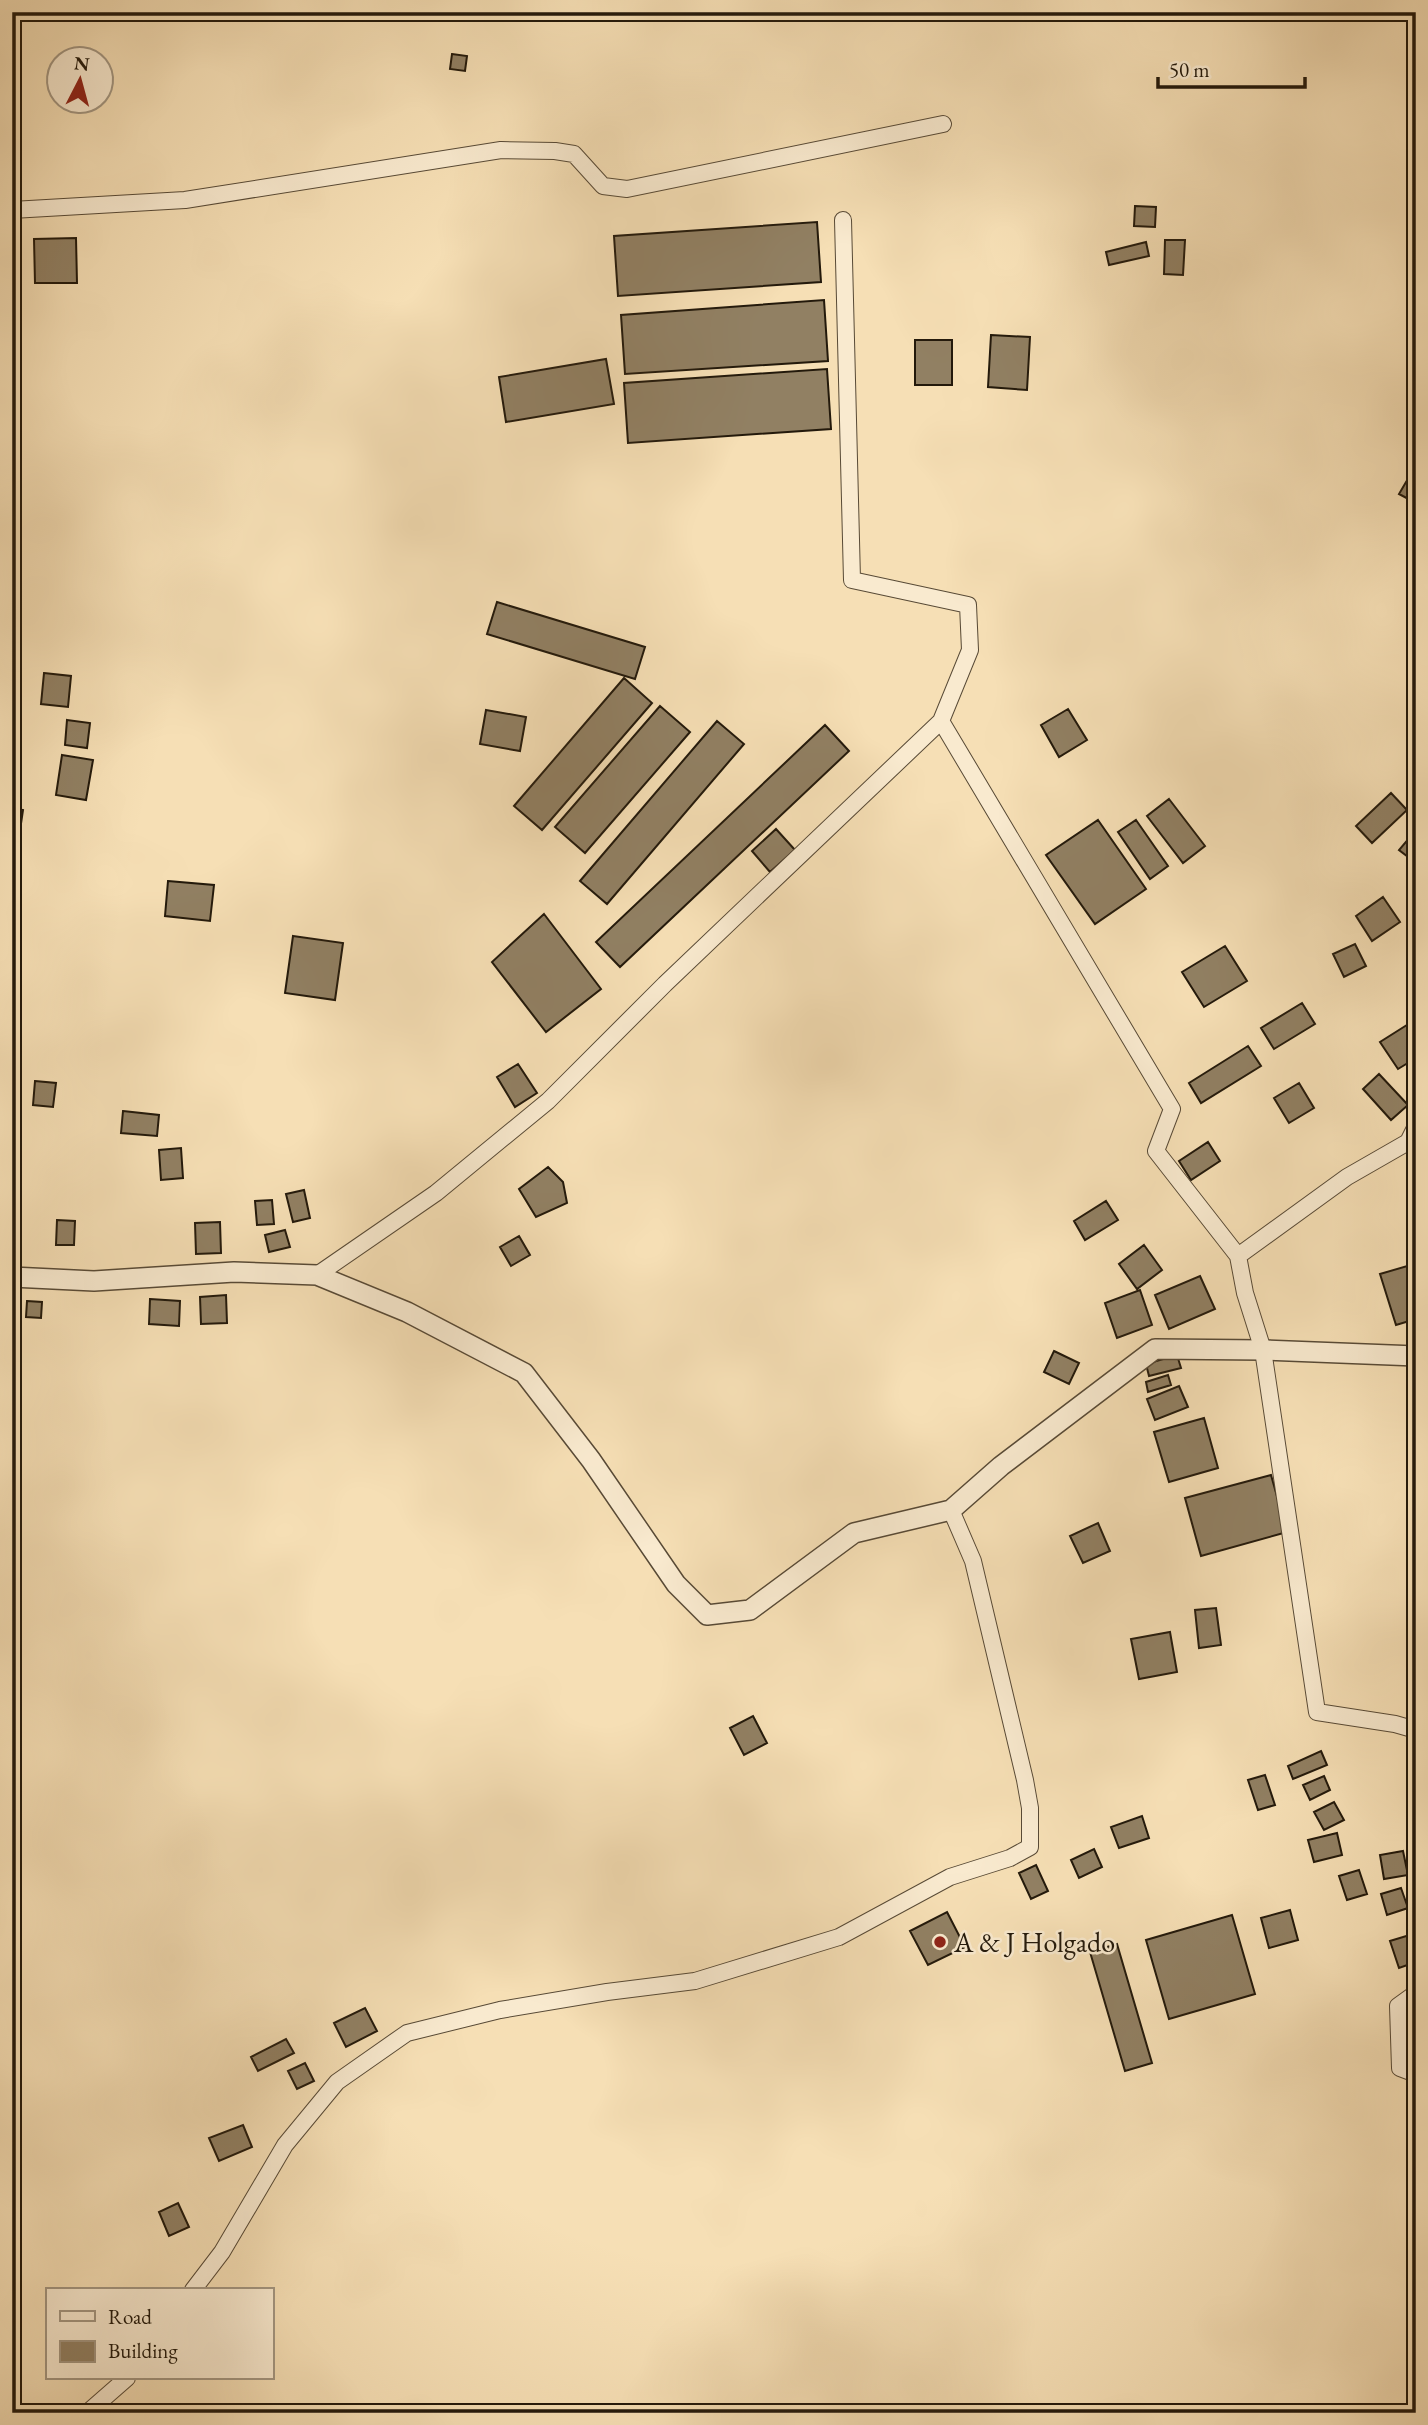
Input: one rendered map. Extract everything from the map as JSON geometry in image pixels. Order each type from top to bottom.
[{"type":"street","points":[[12,210],[185,200],[500,150],[574,154],[603,186],[626,189],[943,124]]},
{"type":"street","points":[[317,1275],[436,1193],[548,1101],[665,984],[941,721],[970,650],[968,605],[852,580],[843,219]]},
{"type":"street","points":[[941,721],[1172,1108],[1156,1150],[1238,1256],[1245,1293],[1262,1350],[1317,1712],[1395,1724],[1416,1730]]},
{"type":"street","points":[[1238,1256],[1347,1177],[1408,1142],[1416,1126]]},
{"type":"street","points":[[12,1277],[94,1281],[234,1272],[317,1275],[407,1312],[524,1373],[614,1492],[676,1584],[706,1615],[750,1610],[854,1533],[951,1510],[1001,1466],[1155,1349],[1416,1356]]},
{"type":"street","points":[[195,2288],[222,2252],[285,2145],[337,2082],[407,2033],[500,2010],[695,1981],[839,1937],[950,1877],[1010,1858],[1030,1847],[1030,1808],[1025,1780],[973,1561],[951,1510]]},
{"type":"street","points":[[1416,1993],[1398,2006],[1401,2067],[1416,2074]]},
{"type":"street","points":[[87,2413],[125,2380]]},
{"type":"building","points":[[452,54],[467,56],[465,71],[450,69]]},
{"type":"building","points":[[1135,206],[1156,207],[1155,227],[1134,226]]},
{"type":"building","points":[[817,222],[821,282],[618,296],[614,236]]},
{"type":"building","points":[[76,238],[77,283],[35,283],[34,239]]},
{"type":"building","points":[[1165,240],[1185,240],[1183,275],[1164,274]]},
{"type":"building","points":[[1146,242],[1149,256],[1109,265],[1106,252]]},
{"type":"building","points":[[824,300],[828,361],[625,374],[621,315]]},
{"type":"building","points":[[991,335],[1030,337],[1027,390],[988,387]]},
{"type":"building","points":[[915,340],[952,340],[952,385],[915,385]]},
{"type":"building","points":[[606,359],[614,404],[506,422],[499,377]]},
{"type":"building","points":[[827,369],[831,429],[628,443],[624,383]]},
{"type":"building","points":[[1416,465],[1416,503],[1399,494]]},
{"type":"building","points":[[497,602],[645,647],[635,679],[487,634]]},
{"type":"building","points":[[44,673],[71,676],[68,707],[41,704]]},
{"type":"building","points":[[624,678],[652,703],[542,830],[514,806]]},
{"type":"building","points":[[660,706],[690,732],[585,853],[555,827]]},
{"type":"building","points":[[1068,709],[1087,740],[1059,757],[1041,725]]},
{"type":"building","points":[[486,710],[526,717],[520,751],[480,744]]},
{"type":"building","points":[[67,720],[90,723],[87,748],[65,745]]},
{"type":"building","points":[[717,721],[744,744],[607,904],[580,881]]},
{"type":"building","points":[[825,725],[849,751],[620,967],[596,942]]},
{"type":"building","points":[[62,755],[93,760],[86,800],[56,795]]},
{"type":"building","points":[[12,770],[21,771],[21,796],[12,796]]},
{"type":"building","points":[[1391,793],[1407,810],[1372,843],[1356,826]]},
{"type":"building","points":[[1169,799],[1205,846],[1183,863],[1147,816]]},
{"type":"building","points":[[12,808],[23,810],[19,837],[12,836]]},
{"type":"building","points":[[1098,820],[1146,889],[1095,924],[1046,855]]},
{"type":"building","points":[[1136,820],[1168,866],[1150,879],[1118,832]]},
{"type":"building","points":[[776,829],[795,850],[770,872],[752,851]]},
{"type":"building","points":[[1416,830],[1416,863],[1399,850]]},
{"type":"building","points":[[168,881],[214,885],[210,921],[165,916]]},
{"type":"building","points":[[1383,897],[1400,922],[1372,941],[1356,916]]},
{"type":"building","points":[[544,914],[601,989],[546,1032],[492,962]]},
{"type":"building","points":[[293,936],[343,943],[335,1000],[285,993]]},
{"type":"building","points":[[1355,944],[1366,966],[1344,977],[1333,954]]},
{"type":"building","points":[[1225,946],[1247,981],[1204,1007],[1182,972]]},
{"type":"building","points":[[12,954],[19,954],[20,977],[12,976]]},
{"type":"building","points":[[1302,1003],[1315,1024],[1274,1049],[1261,1028]]},
{"type":"building","points":[[1410,1023],[1416,1032],[1416,1058],[1398,1069],[1380,1042]]},
{"type":"building","points":[[1248,1046],[1261,1066],[1201,1103],[1189,1083]]},
{"type":"building","points":[[518,1064],[537,1093],[515,1107],[497,1077]]},
{"type":"building","points":[[1379,1074],[1408,1105],[1391,1120],[1363,1089]]},
{"type":"building","points":[[35,1081],[56,1083],[53,1107],[33,1105]]},
{"type":"building","points":[[1299,1083],[1314,1108],[1289,1123],[1274,1098]]},
{"type":"building","points":[[123,1111],[159,1115],[157,1136],[121,1133]]},
{"type":"building","points":[[1208,1142],[1220,1161],[1191,1180],[1179,1161]]},
{"type":"building","points":[[181,1148],[183,1178],[161,1180],[159,1150]]},
{"type":"building","points":[[548,1167],[563,1182],[567,1203],[536,1217],[519,1189]]},
{"type":"building","points":[[304,1190],[310,1218],[293,1222],[286,1194]]},
{"type":"building","points":[[272,1200],[274,1224],[257,1225],[255,1201]]},
{"type":"building","points":[[1106,1201],[1118,1220],[1085,1240],[1074,1221]]},
{"type":"building","points":[[57,1220],[75,1221],[74,1245],[56,1245]]},
{"type":"building","points":[[220,1222],[221,1253],[196,1254],[195,1223]]},
{"type":"building","points":[[285,1230],[290,1247],[269,1252],[265,1235]]},
{"type":"building","points":[[519,1236],[530,1255],[511,1266],[500,1247]]},
{"type":"building","points":[[1144,1245],[1162,1270],[1137,1289],[1119,1264]]},
{"type":"building","points":[[1414,1264],[1416,1319],[1396,1325],[1380,1274]]},
{"type":"building","points":[[1200,1276],[1215,1309],[1169,1329],[1155,1295]]},
{"type":"building","points":[[1140,1290],[1152,1325],[1117,1338],[1105,1303]]},
{"type":"building","points":[[226,1295],[227,1323],[201,1324],[200,1297]]},
{"type":"building","points":[[150,1299],[180,1301],[179,1326],[149,1324]]},
{"type":"building","points":[[27,1301],[42,1302],[41,1318],[26,1317]]},
{"type":"building","points":[[1054,1351],[1079,1363],[1069,1384],[1044,1372]]},
{"type":"building","points":[[1177,1355],[1181,1368],[1149,1376],[1146,1364]]},
{"type":"building","points":[[1168,1375],[1171,1385],[1148,1392],[1146,1382]]},
{"type":"building","points":[[1179,1386],[1188,1407],[1155,1420],[1147,1399]]},
{"type":"building","points":[[1204,1418],[1218,1468],[1169,1482],[1154,1432]]},
{"type":"building","points":[[1271,1475],[1287,1532],[1201,1556],[1185,1498]]},
{"type":"building","points":[[1098,1523],[1110,1551],[1083,1563],[1070,1536]]},
{"type":"building","points":[[1216,1608],[1221,1645],[1199,1648],[1195,1610]]},
{"type":"building","points":[[1170,1632],[1177,1672],[1139,1679],[1131,1639]]},
{"type":"building","points":[[753,1716],[767,1743],[744,1755],[730,1728]]},
{"type":"building","points":[[1321,1751],[1327,1765],[1293,1779],[1288,1766]]},
{"type":"building","points":[[1265,1775],[1275,1805],[1258,1810],[1248,1780]]},
{"type":"building","points":[[1324,1776],[1330,1790],[1310,1800],[1303,1785]]},
{"type":"building","points":[[1334,1802],[1344,1820],[1324,1830],[1314,1812]]},
{"type":"building","points":[[1142,1816],[1149,1838],[1119,1848],[1111,1827]]},
{"type":"building","points":[[1337,1833],[1342,1855],[1314,1862],[1308,1840]]},
{"type":"building","points":[[1094,1849],[1102,1867],[1079,1878],[1071,1860]]},
{"type":"building","points":[[1403,1851],[1408,1875],[1384,1879],[1380,1855]]},
{"type":"building","points":[[1036,1865],[1048,1891],[1031,1899],[1019,1873]]},
{"type":"building","points":[[1359,1870],[1367,1894],[1347,1900],[1339,1876]]},
{"type":"building","points":[[1401,1888],[1408,1908],[1387,1915],[1381,1894]]},
{"type":"building","points":[[1290,1910],[1298,1940],[1269,1948],[1261,1918]]},
{"type":"building","points":[[947,1912],[965,1947],[928,1965],[910,1931]]},
{"type":"building","points":[[1232,1915],[1255,1994],[1169,2019],[1146,1940]]},
{"type":"building","points":[[1416,1933],[1416,1962],[1399,1968],[1390,1941]]},
{"type":"building","points":[[1117,1944],[1152,2063],[1125,2071],[1090,1952]]},
{"type":"building","points":[[365,2008],[377,2031],[346,2047],[334,2023]]},
{"type":"building","points":[[286,2039],[294,2053],[258,2071],[251,2057]]},
{"type":"building","points":[[305,2063],[314,2081],[297,2089],[288,2071]]},
{"type":"building","points":[[243,2125],[252,2147],[219,2161],[209,2138]]},
{"type":"building","points":[[178,2203],[189,2227],[169,2236],[159,2212]]},
{"type":"place","name":"A & J Holgado","points":[[940,1942]]}]
